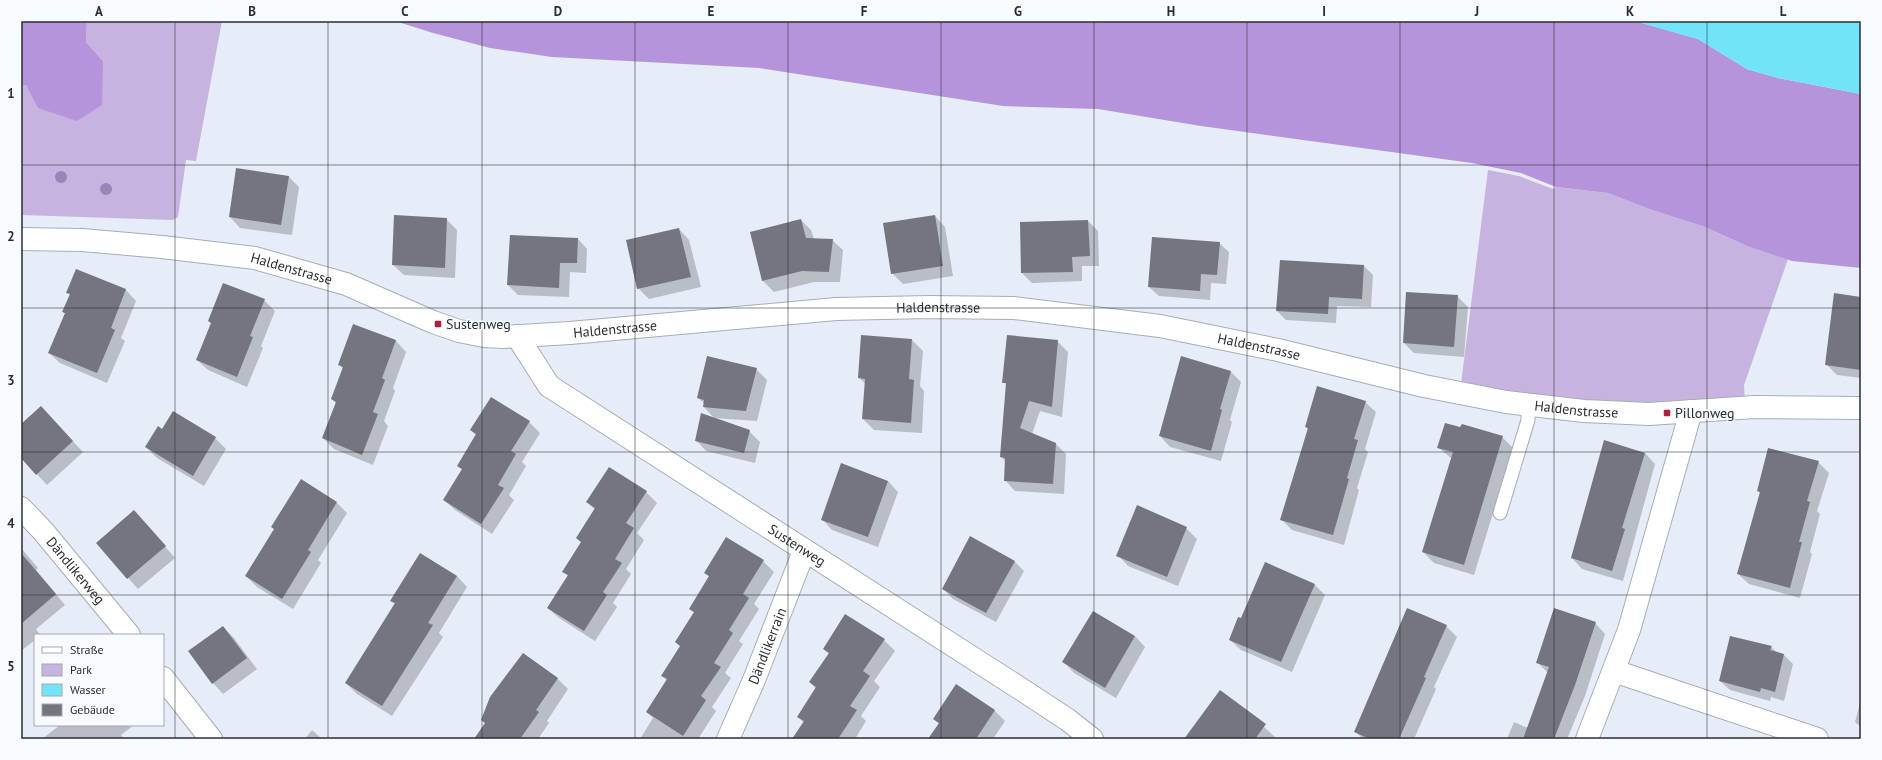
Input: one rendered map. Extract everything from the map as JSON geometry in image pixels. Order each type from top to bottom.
[{"type":"street","name":"Haldenstrasse","points":[[21,239],[89,240],[255,258],[346,284],[419,316],[459,331],[484,336],[517,336],[836,309],[929,307],[1014,308],[1160,326],[1278,350],[1424,386],[1506,402],[1584,411],[1639,413],[1755,407],[1861,408]]},
{"type":"street","name":"Sustenweg","points":[[517,336],[549,386],[1042,704],[1092,739]]},
{"type":"street","points":[[1587,739],[1629,630],[1692,411]]},
{"type":"street","name":"Dändlikerweg","points":[[21,508],[43,531],[128,634]]},
{"type":"street","name":"Dändlikerrain","points":[[728,739],[754,680],[804,551]]},
{"type":"street","points":[[1614,671],[1817,739]]},
{"type":"street","points":[[164,679],[211,739]]},
{"type":"lane","points":[[1500,513],[1528,420],[1528,404]]},
{"type":"green space","points":[[87,21],[222,21],[196,161],[186,160],[178,217],[173,220],[21,215],[21,85],[26,85],[39,108],[103,61],[86,42]]},
{"type":"green space","points":[[1488,170],[1519,176],[1553,189],[1556,187],[1608,193],[1649,209],[1705,227],[1747,246],[1788,259],[1744,385],[1745,406],[1691,410],[1460,392]]},
{"type":"shaded area","points":[[21,21],[87,21],[86,42],[103,61],[102,105],[77,121],[38,108],[26,85],[21,85]]},
{"type":"shaded area","points":[[395,21],[1635,21],[1698,39],[1747,69],[1778,78],[1861,94],[1861,268],[1792,261],[1747,246],[1705,227],[1649,209],[1608,193],[1556,187],[1521,173],[1472,163],[1201,126],[1098,109],[1003,106],[759,68],[552,57],[490,48]]},
{"type":"water","points":[[1635,21],[1861,21],[1861,94],[1778,78],[1747,69],[1698,39]]},
{"type":"building","points":[[236,168],[289,176],[281,225],[229,217]]},
{"type":"building","points":[[394,215],[447,218],[445,268],[392,265]]},
{"type":"building","points":[[935,215],[943,266],[891,274],[883,223]]},
{"type":"building","points":[[801,219],[806,238],[833,239],[829,272],[802,271],[762,281],[750,232]]},
{"type":"building","points":[[1088,220],[1090,256],[1072,257],[1073,272],[1021,273],[1020,222]]},
{"type":"building","points":[[679,228],[691,277],[637,289],[626,240]]},
{"type":"building","points":[[510,235],[578,238],[577,263],[560,263],[559,288],[507,285]]},
{"type":"building","points":[[1152,237],[1220,242],[1217,275],[1201,274],[1200,291],[1148,287]]},
{"type":"building","points":[[1280,260],[1364,265],[1362,299],[1329,297],[1328,314],[1276,311]]},
{"type":"building","points":[[76,269],[126,289],[111,328],[115,330],[97,373],[48,353],[65,313],[62,312],[70,294],[66,293]]},
{"type":"building","points":[[223,283],[265,299],[250,336],[253,337],[237,377],[196,360],[211,323],[208,321]]},
{"type":"building","points":[[1406,292],[1458,295],[1454,347],[1403,343]]},
{"type":"building","points":[[1834,293],[1861,297],[1861,370],[1825,365]]},
{"type":"building","points":[[353,324],[396,340],[382,378],[385,380],[373,412],[378,414],[362,455],[322,438],[336,402],[331,399],[343,367],[338,365]]},
{"type":"building","points":[[861,335],[912,339],[909,379],[914,380],[911,423],[862,419],[865,379],[858,378]]},
{"type":"building","points":[[1007,335],[1058,340],[1052,407],[1029,401],[1020,428],[1056,443],[1053,484],[1004,481],[1005,458],[1000,457],[1006,383],[1002,383]]},
{"type":"building","points":[[707,356],[757,368],[746,411],[703,407],[704,400],[697,398]]},
{"type":"building","points":[[1181,356],[1231,371],[1220,409],[1222,410],[1211,451],[1159,436]]},
{"type":"building","points":[[1317,386],[1366,401],[1354,439],[1358,440],[1347,478],[1349,479],[1333,535],[1280,520],[1308,428],[1305,427]]},
{"type":"building","points":[[491,397],[530,421],[511,451],[516,454],[498,485],[504,488],[481,524],[443,500],[462,469],[457,466],[476,434],[470,430]]},
{"type":"building","points":[[41,406],[73,441],[36,475],[21,458],[21,424]]},
{"type":"building","points":[[173,411],[216,437],[193,476],[145,447],[158,426],[162,429]]},
{"type":"building","points":[[701,413],[750,430],[744,453],[695,441]]},
{"type":"building","points":[[1445,423],[1460,427],[1462,424],[1503,436],[1464,565],[1422,552],[1453,452],[1437,448]]},
{"type":"building","points":[[1604,440],[1645,453],[1622,528],[1625,529],[1612,571],[1571,558]]},
{"type":"building","points":[[1768,448],[1819,461],[1807,501],[1810,502],[1799,542],[1802,542],[1790,588],[1737,574],[1760,492],[1757,491]]},
{"type":"building","points":[[841,463],[888,481],[868,537],[821,520]]},
{"type":"building","points":[[609,467],[647,491],[626,523],[634,528],[615,559],[622,563],[603,592],[607,595],[584,631],[547,608],[568,575],[562,572],[581,542],[576,538],[595,508],[586,502]]},
{"type":"building","points":[[301,479],[337,502],[308,550],[311,552],[282,599],[245,576],[274,529],[271,527]]},
{"type":"building","points":[[1137,505],[1187,527],[1167,577],[1116,556]]},
{"type":"building","points":[[134,510],[166,546],[127,579],[96,543]]},
{"type":"building","points":[[970,536],[1015,561],[986,613],[942,589]]},
{"type":"building","points":[[726,537],[764,560],[743,594],[749,598],[729,630],[733,633],[714,663],[721,667],[701,696],[706,700],[683,736],[646,712],[667,679],[661,676],[680,646],[675,642],[694,612],[689,609],[709,576],[704,573]]},
{"type":"building","points":[[21,553],[56,594],[21,624]]},
{"type":"building","points":[[420,553],[457,576],[428,623],[433,625],[382,706],[345,683],[395,603],[390,601]]},
{"type":"building","points":[[1265,562],[1315,584],[1281,662],[1229,640],[1238,617],[1241,618]]},
{"type":"building","points":[[1407,608],[1447,625],[1424,677],[1426,678],[1399,739],[1370,739],[1354,732]]},
{"type":"building","points":[[1554,608],[1596,622],[1575,685],[1554,739],[1523,739],[1549,667],[1536,663]]},
{"type":"building","points":[[1093,611],[1135,636],[1105,688],[1062,662]]},
{"type":"building","points":[[845,614],[885,639],[863,671],[870,676],[850,706],[857,710],[838,739],[792,739],[804,721],[797,717],[816,687],[809,682],[829,653],[823,649]]},
{"type":"building","points":[[223,626],[247,658],[212,684],[188,651]]},
{"type":"building","points":[[1730,636],[1772,646],[1770,650],[1784,654],[1775,692],[1761,688],[1760,692],[1719,681]]},
{"type":"building","points":[[523,653],[558,678],[536,710],[539,712],[520,739],[474,739],[485,723],[481,720],[490,697]]},
{"type":"building","points":[[956,684],[995,710],[976,739],[928,739],[939,723],[933,719]]},
{"type":"building","points":[[1220,690],[1266,724],[1255,739],[1184,739]]},
{"type":"place","name":"Sustenweg","points":[[438,324]]},
{"type":"place","name":"Pillonweg","points":[[1667,413]]}]
